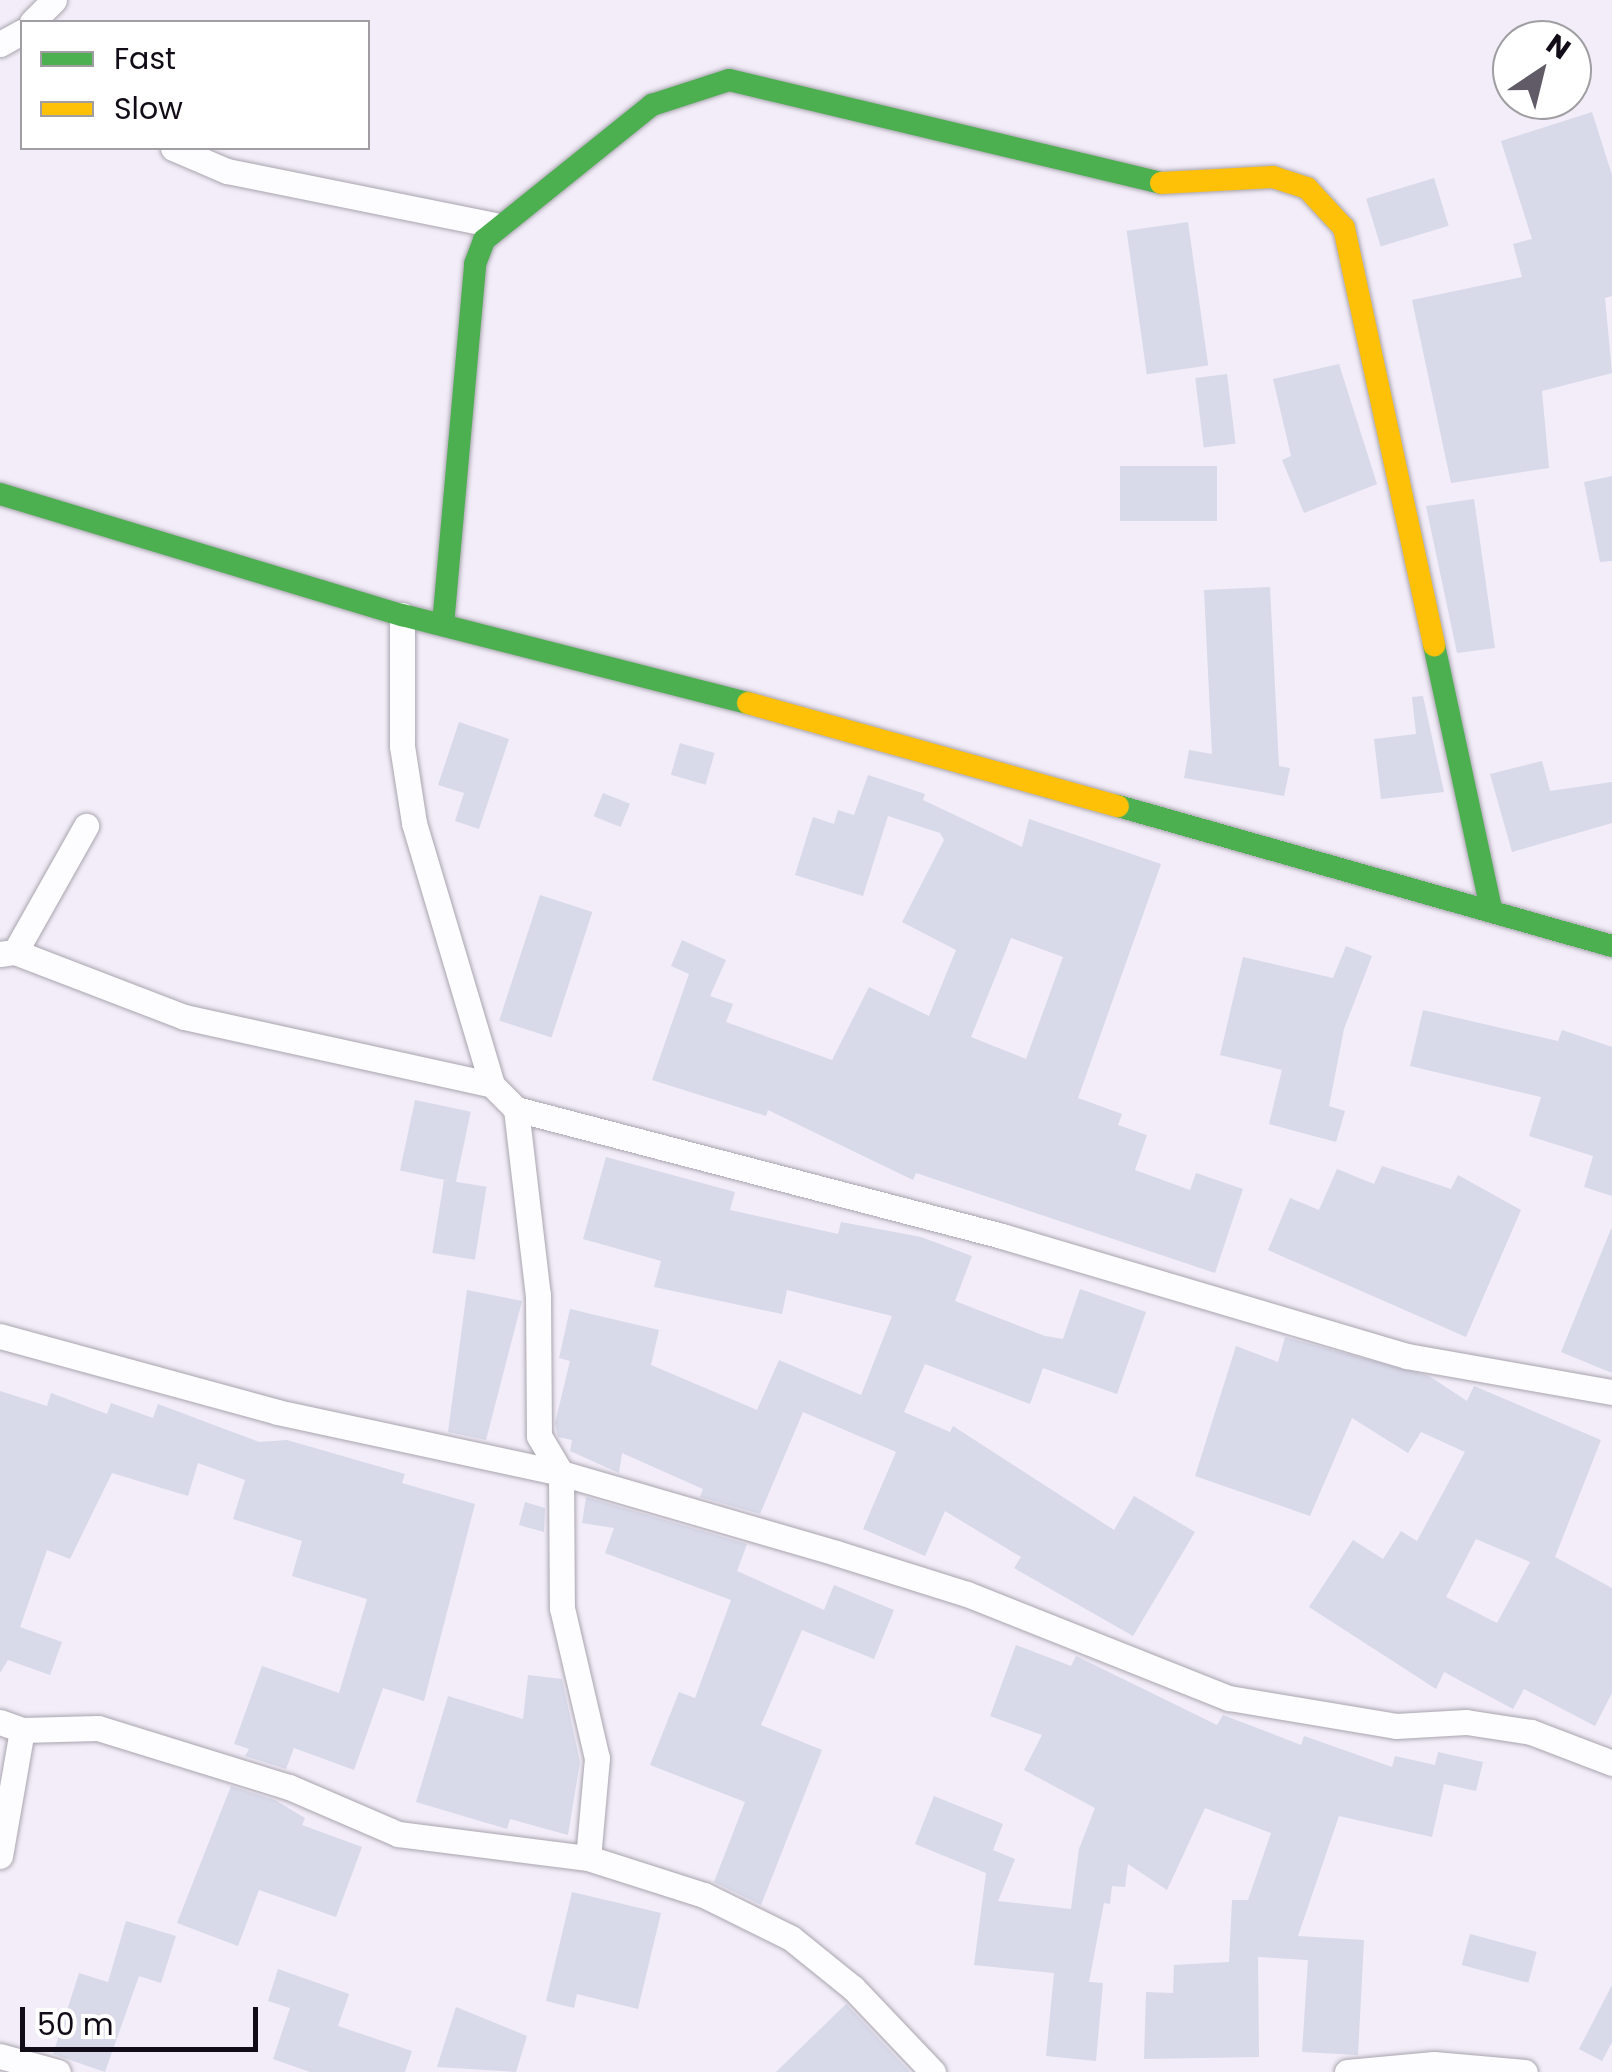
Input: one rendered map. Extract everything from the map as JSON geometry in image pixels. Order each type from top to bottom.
[{"type":"street","points":[[35,20],[54,0]]},
{"type":"street","points":[[444,625],[475,264],[494,225],[652,104],[729,80],[1162,184],[1273,178],[1307,188],[1344,228],[1490,905]]},
{"type":"street","points":[[178,150],[227,171],[494,225]]},
{"type":"street","points":[[0,494],[402,615],[1490,905],[1612,946]]},
{"type":"street","points":[[402,615],[402,746],[414,823],[492,1085],[516,1109],[1002,1236],[1407,1356],[1612,1392]]},
{"type":"street","points":[[86,826],[8,953],[184,1017],[492,1085]]},
{"type":"street","points":[[516,1109],[538,1294],[539,1436],[561,1473],[562,1608],[598,1758],[588,1858]]},
{"type":"street","points":[[0,1336],[277,1412],[561,1473],[967,1594],[1229,1698],[1396,1726],[1466,1722],[1532,1732],[1612,1763]]},
{"type":"street","points":[[0,1856],[11,1726],[98,1728],[189,1752],[432,1843],[588,1858],[704,1895],[790,1938],[853,1988],[933,2072]]},
{"type":"street","points":[[0,2056],[58,2072]]},
{"type":"street","points":[[1347,2072],[1434,2064],[1525,2072]]},
{"type":"building","points":[[1592,112],[1612,175],[1612,296],[1605,298],[1612,373],[1542,391],[1549,468],[1451,483],[1412,300],[1522,277],[1513,244],[1532,239],[1501,141],[1567,120],[1592,120]]},
{"type":"building","points":[[1434,178],[1449,226],[1381,247],[1366,199]]},
{"type":"building","points":[[1188,222],[1208,366],[1147,374],[1127,231]]},
{"type":"building","points":[[1339,364],[1377,484],[1304,513],[1282,460],[1291,456],[1273,379]]},
{"type":"building","points":[[1227,374],[1236,443],[1204,447],[1195,378]]},
{"type":"building","points":[[1120,466],[1217,466],[1217,521],[1120,521]]},
{"type":"building","points":[[1612,476],[1612,561],[1600,562],[1584,482]]},
{"type":"building","points":[[1474,499],[1495,648],[1457,653],[1426,506]]},
{"type":"building","points":[[1270,587],[1279,766],[1290,768],[1284,796],[1184,778],[1189,750],[1212,754],[1204,590]]},
{"type":"building","points":[[1423,696],[1444,792],[1381,799],[1374,739],[1416,734],[1412,697]]},
{"type":"building","points":[[459,722],[509,739],[479,829],[455,821],[464,793],[438,785]]},
{"type":"building","points":[[680,743],[715,753],[706,785],[671,775]]},
{"type":"building","points":[[1542,761],[1550,791],[1612,782],[1612,823],[1512,852],[1490,774]]},
{"type":"building","points":[[868,775],[925,794],[923,800],[1022,847],[1029,819],[1161,864],[1078,1098],[1122,1114],[1118,1125],[1147,1135],[1135,1170],[1190,1190],[1196,1173],[1243,1189],[1215,1273],[916,1173],[913,1180],[768,1110],[766,1116],[652,1080],[689,974],[671,966],[682,940],[726,960],[710,996],[733,1004],[726,1022],[832,1060],[869,987],[929,1016],[956,950],[902,922],[944,840],[940,833],[888,816],[863,896],[795,875],[813,817],[834,824],[838,810],[854,815]],"holes":[[[1011,938],[1063,957],[1026,1059],[971,1037]]]},
{"type":"building","points":[[603,793],[630,804],[621,827],[594,816]]},
{"type":"building","points":[[540,895],[592,912],[552,1038],[499,1021]]},
{"type":"building","points":[[1346,946],[1372,956],[1344,1029],[1329,1106],[1345,1111],[1336,1142],[1269,1124],[1282,1070],[1220,1055],[1243,957],[1333,978]]},
{"type":"building","points":[[1423,1010],[1558,1041],[1562,1030],[1612,1047],[1612,1196],[1584,1187],[1593,1156],[1529,1136],[1541,1097],[1410,1066]]},
{"type":"building","points":[[415,1100],[471,1112],[456,1182],[400,1170]]},
{"type":"building","points":[[606,1157],[735,1192],[730,1210],[838,1234],[841,1222],[921,1237],[972,1256],[955,1301],[1045,1336],[1063,1339],[1080,1289],[1146,1312],[1117,1394],[1043,1368],[1030,1404],[925,1364],[904,1412],[950,1432],[953,1426],[1114,1530],[1134,1496],[1195,1532],[1133,1636],[1014,1568],[1021,1557],[945,1511],[925,1556],[863,1529],[896,1452],[803,1412],[760,1514],[700,1497],[703,1489],[622,1453],[619,1473],[570,1451],[572,1440],[558,1437],[555,1423],[570,1361],[559,1358],[570,1309],[659,1330],[651,1365],[757,1410],[779,1360],[861,1395],[892,1316],[787,1290],[782,1314],[654,1287],[661,1261],[583,1239]]},
{"type":"building","points":[[1382,1166],[1451,1189],[1458,1175],[1521,1210],[1466,1337],[1268,1250],[1290,1198],[1319,1210],[1337,1169],[1374,1184]]},
{"type":"building","points":[[444,1180],[486,1187],[475,1260],[432,1253]]},
{"type":"building","points":[[1612,1229],[1612,1373],[1561,1352]]},
{"type":"building","points":[[467,1290],[522,1301],[486,1440],[448,1432]]},
{"type":"building","points":[[1285,1337],[1429,1376],[1467,1401],[1474,1386],[1601,1440],[1555,1557],[1612,1588],[1612,1693],[1595,1726],[1524,1689],[1513,1709],[1444,1672],[1436,1689],[1309,1607],[1353,1540],[1383,1559],[1401,1531],[1417,1541],[1465,1452],[1421,1432],[1408,1453],[1352,1418],[1310,1516],[1195,1476],[1236,1346],[1278,1362]],"holes":[[[1476,1539],[1530,1562],[1497,1623],[1446,1597]]]},
{"type":"building","points":[[0,1391],[47,1406],[51,1393],[107,1414],[111,1403],[153,1418],[158,1404],[259,1442],[287,1440],[405,1474],[402,1483],[475,1504],[424,1701],[383,1688],[354,1770],[294,1748],[286,1769],[245,1756],[249,1749],[234,1744],[262,1666],[339,1693],[367,1599],[292,1576],[302,1541],[233,1519],[245,1480],[198,1463],[188,1496],[112,1473],[70,1559],[47,1550],[20,1627],[62,1642],[50,1675],[8,1660],[0,1673]]},
{"type":"building","points":[[586,1497],[747,1544],[737,1571],[824,1610],[834,1585],[894,1610],[874,1659],[802,1630],[761,1725],[822,1750],[761,1905],[714,1882],[745,1802],[650,1765],[679,1692],[695,1698],[731,1600],[605,1553],[614,1528],[582,1523]]},
{"type":"building","points":[[525,1502],[545,1508],[544,1532],[519,1525]]},
{"type":"building","points":[[1016,1645],[1071,1666],[1076,1656],[1217,1725],[1223,1715],[1301,1745],[1304,1736],[1392,1767],[1395,1756],[1435,1765],[1438,1752],[1483,1762],[1476,1791],[1444,1784],[1432,1837],[1339,1816],[1298,1936],[1364,1940],[1358,2055],[1302,2052],[1308,1960],[1258,1957],[1259,2057],[1144,2059],[1146,1992],[1173,1993],[1174,1965],[1229,1962],[1232,1900],[1248,1900],[1271,1833],[1205,1808],[1167,1890],[1128,1864],[1125,1887],[1112,1886],[1110,1904],[1104,1903],[1089,1982],[1103,1983],[1096,2061],[1046,2056],[1054,1973],[974,1965],[986,1873],[915,1844],[934,1796],[1003,1824],[993,1850],[1015,1859],[998,1901],[1071,1909],[1079,1849],[1095,1808],[1024,1770],[1042,1735],[990,1716]]},
{"type":"building","points":[[528,1675],[562,1679],[580,1762],[568,1835],[510,1819],[507,1829],[416,1802],[448,1696],[523,1719]]},
{"type":"building","points":[[231,1786],[275,1800],[305,1818],[302,1825],[362,1847],[336,1917],[259,1890],[238,1946],[177,1923]]},
{"type":"building","points":[[572,1892],[661,1913],[638,2009],[577,1994],[574,2008],[546,2001]]},
{"type":"building","points":[[126,1921],[176,1936],[161,1983],[139,1976],[105,2072],[53,2054],[79,1973],[108,1982]]},
{"type":"building","points":[[1470,1934],[1537,1952],[1528,1983],[1462,1965]]},
{"type":"building","points":[[278,1969],[349,1994],[338,2026],[412,2051],[405,2072],[310,2072],[273,2059],[290,2008],[268,2001]]},
{"type":"building","points":[[1612,1985],[1612,2042],[1602,2061],[1579,2049]]},
{"type":"building","points":[[846,2004],[910,2072],[776,2072]]},
{"type":"building","points":[[456,2007],[527,2036],[516,2072],[437,2067]]},
{"type":"traffic: fast","points":[[443,625],[475,264],[484,240],[652,105],[729,80],[1161,183]]},
{"type":"traffic: fast","points":[[0,494],[402,615],[748,703]]},
{"type":"traffic: fast","points":[[1434,645],[1490,905]]},
{"type":"traffic: fast","points":[[1118,806],[1612,946]]},
{"type":"traffic: slow","points":[[1161,183],[1273,177],[1307,188],[1344,228],[1434,645]]},
{"type":"traffic: slow","points":[[748,703],[1118,806]]}]
